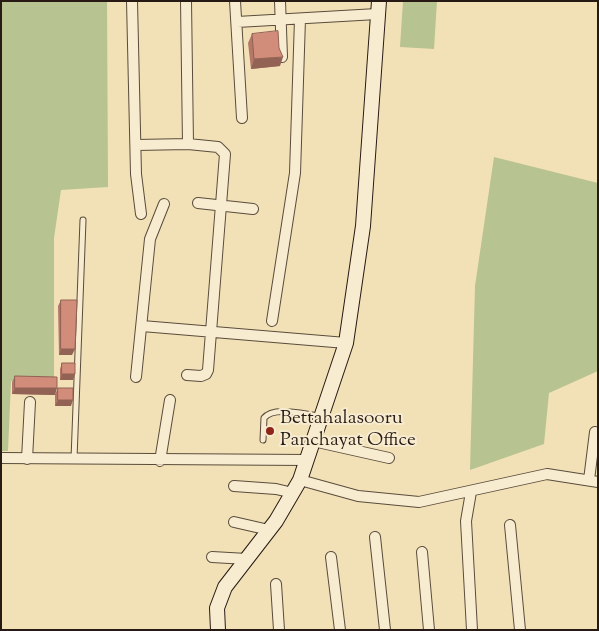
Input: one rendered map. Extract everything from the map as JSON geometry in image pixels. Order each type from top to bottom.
[{"type":"street","points":[[132,1],[136,174],[141,214]]},
{"type":"street","points":[[186,1],[188,144]]},
{"type":"street","points":[[235,1],[242,118]]},
{"type":"street","points":[[280,1],[282,57]]},
{"type":"street","points":[[218,630],[220,597],[269,530],[300,480],[346,343],[362,226],[378,8],[300,19],[236,22]]},
{"type":"street","points":[[272,321],[295,173],[300,19]]},
{"type":"street","points":[[136,145],[188,144],[223,150],[225,154],[206,374],[201,376],[187,375]]},
{"type":"street","points":[[198,203],[253,209]]},
{"type":"street","points":[[136,377],[150,239],[164,204]]},
{"type":"street","points":[[142,326],[346,343]]},
{"type":"street","points":[[160,461],[170,400]]},
{"type":"street","points":[[27,459],[30,402]]},
{"type":"street","points":[[300,480],[358,496],[419,502],[547,474],[593,481],[595,432]]},
{"type":"street","points":[[313,441],[389,458]]},
{"type":"street","points":[[1,458],[160,461],[308,460]]},
{"type":"street","points":[[234,486],[276,489],[293,493]]},
{"type":"street","points":[[471,492],[466,521],[472,630]]},
{"type":"street","points":[[234,522],[269,530]]},
{"type":"street","points":[[510,525],[520,630]]},
{"type":"street","points":[[375,537],[385,630]]},
{"type":"street","points":[[422,552],[429,630]]},
{"type":"street","points":[[331,556],[340,630]]},
{"type":"street","points":[[212,557],[247,559]]},
{"type":"street","points":[[276,584],[279,630]]},
{"type":"lane","points":[[74,459],[83,220]]},
{"type":"lane","points":[[263,440],[264,418],[269,413],[280,412],[321,416]]},
{"type":"green space","points":[[1,1],[107,1],[108,187],[61,190],[54,238],[54,378],[11,381],[8,451],[1,451]]},
{"type":"green space","points":[[403,1],[437,1],[434,49],[400,47]]},
{"type":"green space","points":[[494,157],[598,183],[598,371],[549,393],[544,444],[470,470],[475,286]]},
{"type":"building","points":[[278,31],[279,48],[283,57],[254,59],[252,34]]},
{"type":"building","points":[[61,300],[77,300],[75,349],[61,349]]},
{"type":"building","points":[[62,363],[75,363],[75,374],[62,374]]},
{"type":"building","points":[[15,376],[57,377],[57,388],[15,388]]},
{"type":"building","points":[[58,388],[73,388],[73,400],[58,400]]},
{"type":"place","name":"Bettahalasooru Panchayat Office","points":[[270,431]]}]
